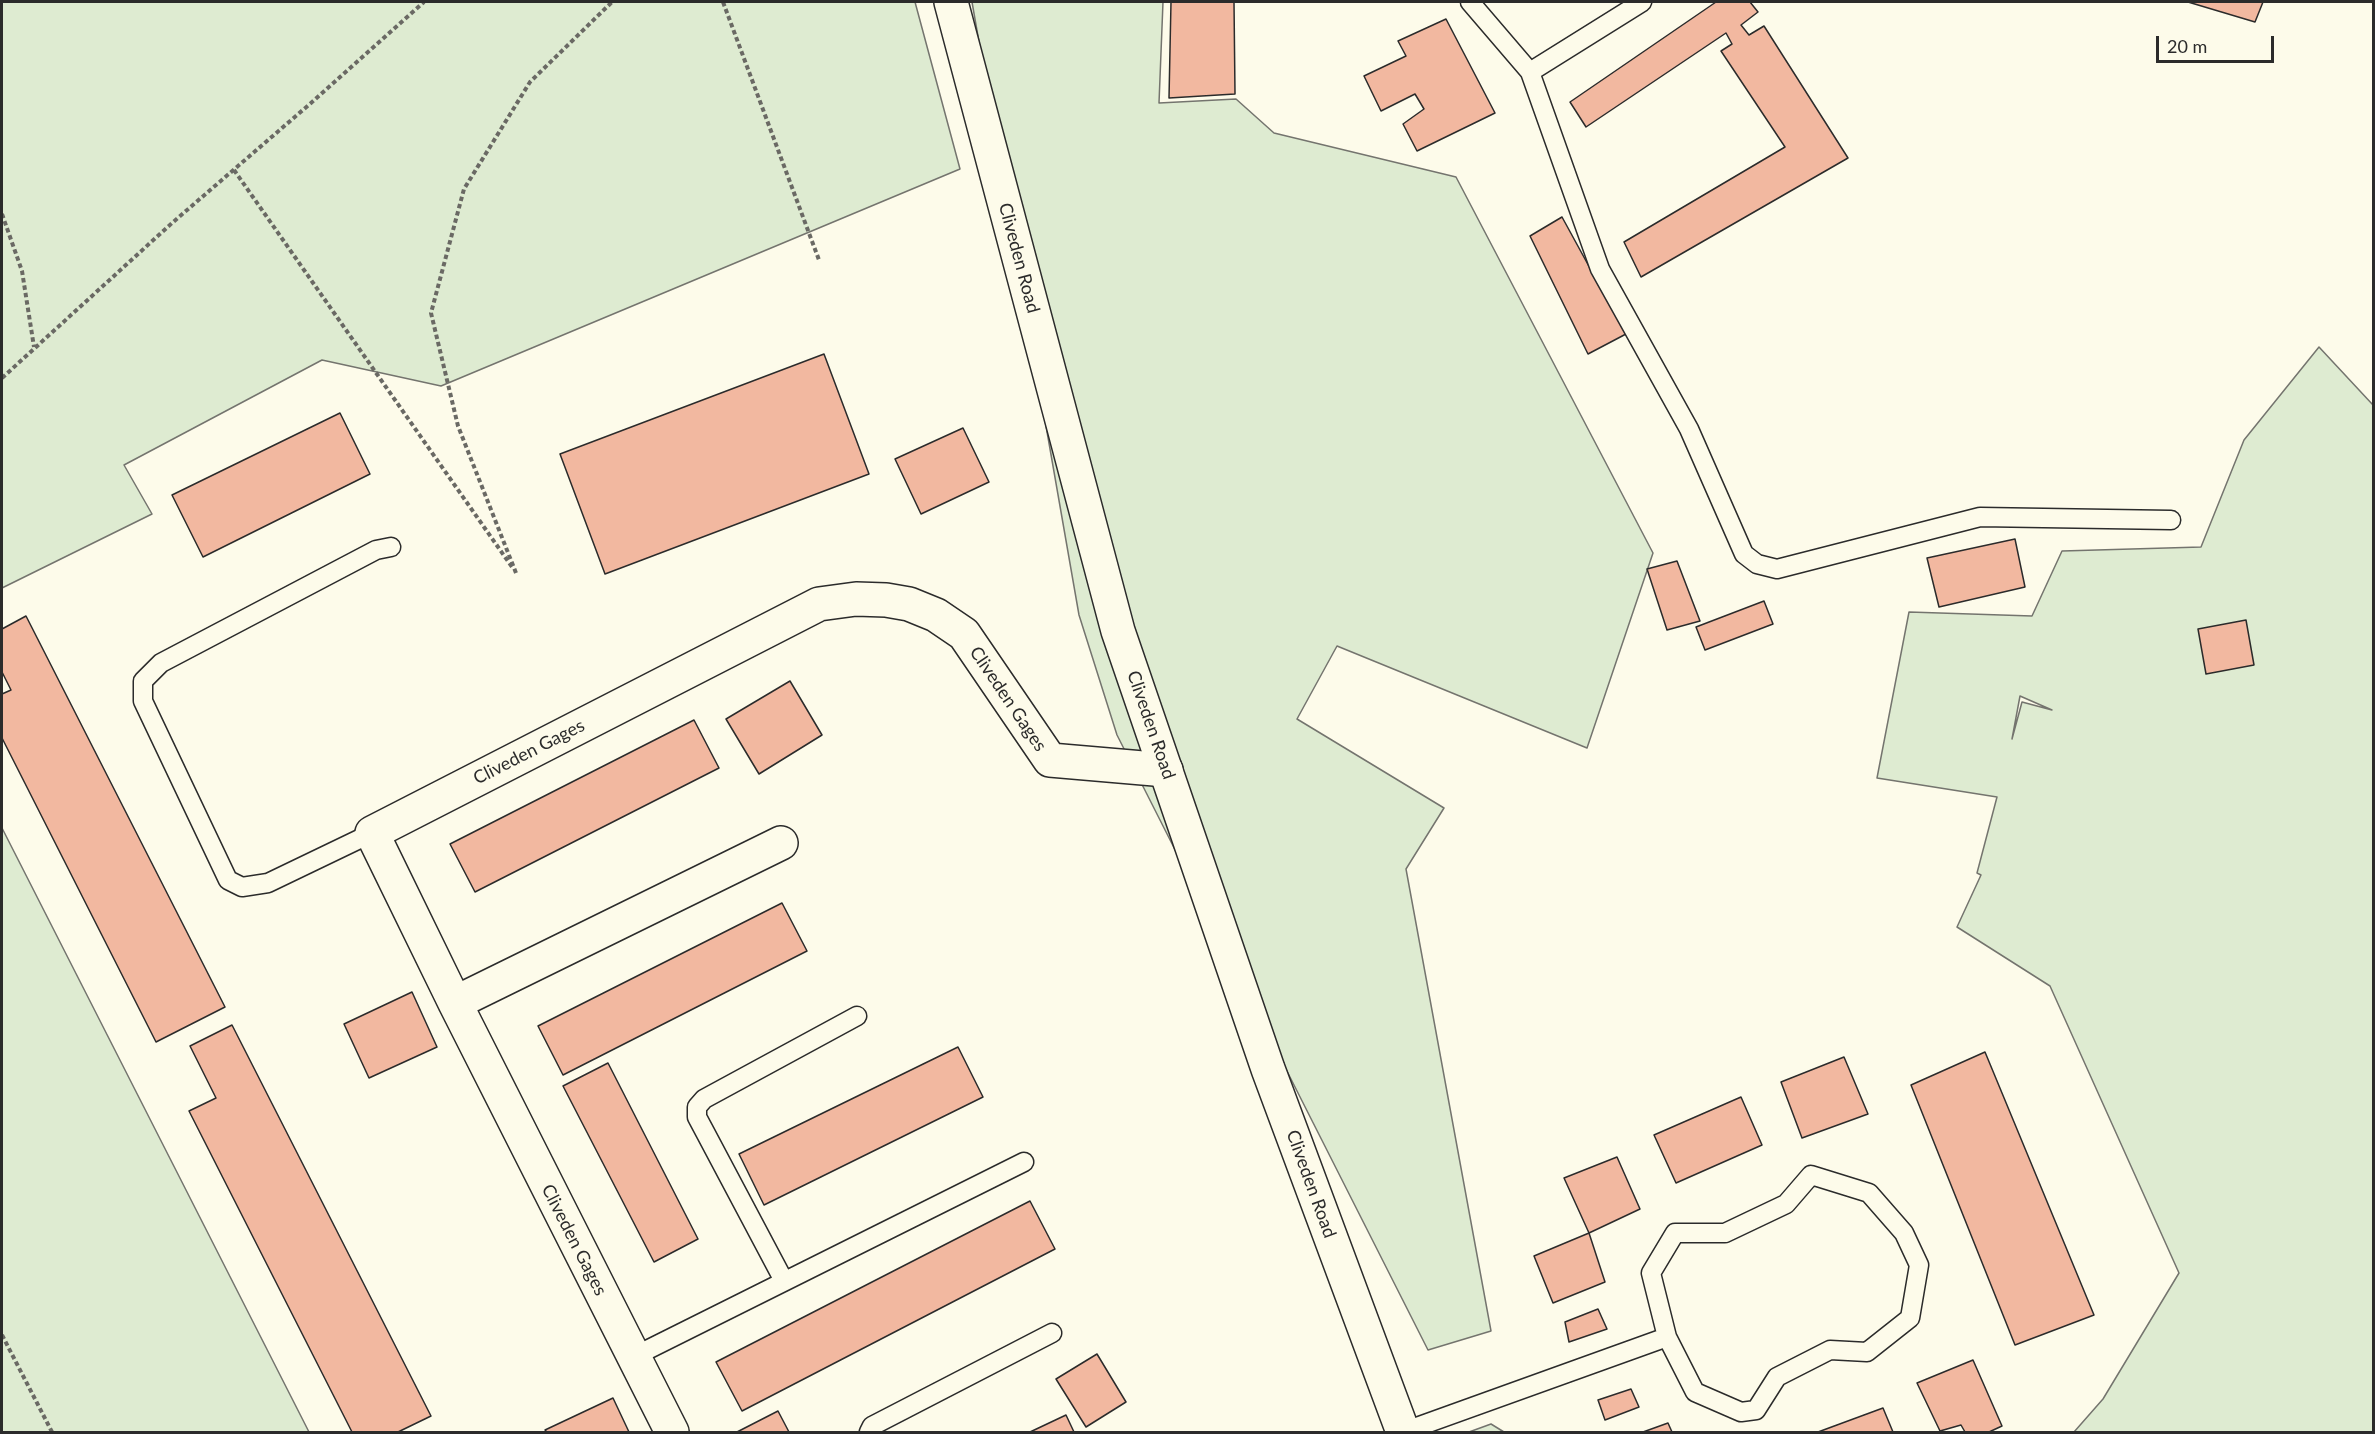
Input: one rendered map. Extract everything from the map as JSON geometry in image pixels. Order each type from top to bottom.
[{"type":"street","name":"Cliveden Road","points":[[951,2],[1118,632],[1268,1069],[1403,1432]]},
{"type":"street","name":"Cliveden Gages","points":[[672,1432],[455,1003],[372,833],[819,604],[856,599],[886,600],[909,604],[936,615],[964,634],[1050,760],[1166,770]]},
{"type":"street","points":[[455,1003],[781,843]]},
{"type":"lane","points":[[1470,2],[1530,72],[1600,269],[1689,429],[1744,554],[1757,564],[1777,569],[1980,517],[2171,520]]},
{"type":"lane","points":[[1530,72],[1642,2]]},
{"type":"lane","points":[[372,833],[268,883],[242,887],[228,880],[143,701],[143,681],[161,663],[376,550],[391,547]]},
{"type":"lane","points":[[784,1281],[697,1117],[696,1107],[704,1099],[857,1016]]},
{"type":"lane","points":[[630,1351],[784,1281],[1024,1162]]},
{"type":"lane","points":[[1811,1175],[1869,1193],[1905,1233],[1919,1265],[1910,1318],[1867,1352],[1830,1350],[1777,1377],[1756,1410],[1741,1412],[1695,1392],[1667,1337],[1651,1274],[1675,1233],[1725,1233],[1786,1204],[1811,1175]]},
{"type":"lane","points":[[869,1432],[872,1426],[1052,1333]]},
{"type":"lane","points":[[1403,1432],[1667,1337]]},
{"type":"path","points":[[2,378],[172,223],[424,2]]},
{"type":"path","points":[[234,170],[516,573],[458,426],[431,313],[464,189],[530,82],[612,2]]},
{"type":"path","points":[[723,2],[819,260]]},
{"type":"path","points":[[2,214],[22,271],[34,348]]},
{"type":"path","points":[[2,1335],[52,1432]]},
{"type":"green space","points":[[2,2],[915,2],[960,169],[441,386],[322,360],[124,465],[152,514],[2,588]]},
{"type":"green space","points":[[972,2],[1163,2],[1159,103],[1236,99],[1274,133],[1456,177],[1653,553],[1587,748],[1337,646],[1297,719],[1444,808],[1406,869],[1491,1331],[1428,1350],[1117,735],[1079,615]]},
{"type":"green space","points":[[2319,347],[2373,405],[2373,1432],[2074,1432],[2103,1399],[2179,1273],[2050,986],[1957,927],[1981,875],[1977,873],[1997,797],[1877,778],[1909,612],[2032,616],[2062,551],[2201,547],[2244,440]],"holes":[[[2020,696],[2052,710],[2022,702],[2012,739]]]},
{"type":"green space","points":[[2,828],[309,1432],[2,1432]]},
{"type":"green space","points":[[1491,1424],[1504,1432],[1469,1432]]},
{"type":"building","points":[[1171,2],[1234,2],[1235,94],[1169,98]]},
{"type":"building","points":[[1716,2],[1750,2],[1758,12],[1741,25],[1749,35],[1764,26],[1848,158],[1641,277],[1624,242],[1785,147],[1721,51],[1732,44],[1726,33],[1586,127],[1570,102]]},
{"type":"building","points":[[2188,2],[2263,2],[2255,22]]},
{"type":"building","points":[[1446,19],[1495,113],[1417,151],[1403,124],[1424,109],[1415,94],[1381,111],[1364,76],[1406,56],[1398,41]]},
{"type":"building","points":[[1562,217],[1626,334],[1588,354],[1530,236]]},
{"type":"building","points":[[824,354],[869,474],[605,574],[560,454]]},
{"type":"building","points":[[340,413],[370,474],[203,557],[172,495]]},
{"type":"building","points":[[963,428],[989,482],[921,514],[895,459]]},
{"type":"building","points":[[2015,539],[2025,587],[1939,607],[1927,558]]},
{"type":"building","points":[[1677,561],[1700,621],[1667,630],[1647,569]]},
{"type":"building","points":[[1764,601],[1773,624],[1705,650],[1696,627]]},
{"type":"building","points":[[26,616],[225,1007],[156,1042],[2,738],[2,694],[11,690],[2,672],[2,629]]},
{"type":"building","points":[[2246,620],[2254,665],[2206,674],[2198,629]]},
{"type":"building","points":[[790,681],[822,735],[759,774],[726,719]]},
{"type":"building","points":[[694,720],[719,768],[475,892],[450,844]]},
{"type":"building","points":[[782,903],[807,951],[563,1075],[538,1026]]},
{"type":"building","points":[[412,992],[437,1047],[369,1078],[344,1024]]},
{"type":"building","points":[[232,1025],[431,1416],[398,1432],[352,1432],[189,1111],[216,1098],[190,1046]]},
{"type":"building","points":[[958,1047],[983,1097],[764,1205],[739,1154]]},
{"type":"building","points":[[1985,1052],[2094,1315],[2015,1345],[1911,1085]]},
{"type":"building","points":[[1844,1057],[1868,1114],[1802,1138],[1781,1082]]},
{"type":"building","points":[[608,1063],[698,1239],[654,1262],[563,1086]]},
{"type":"building","points":[[1741,1097],[1762,1145],[1676,1183],[1654,1135]]},
{"type":"building","points":[[1617,1157],[1640,1209],[1589,1233],[1564,1178]]},
{"type":"building","points":[[1030,1201],[1055,1249],[742,1411],[716,1362]]},
{"type":"building","points":[[1589,1233],[1605,1282],[1553,1303],[1534,1256]]},
{"type":"building","points":[[1598,1309],[1607,1329],[1569,1342],[1565,1322]]},
{"type":"building","points":[[1097,1354],[1126,1402],[1086,1427],[1056,1379]]},
{"type":"building","points":[[1973,1360],[2002,1426],[1989,1432],[1965,1432],[1961,1425],[1940,1431],[1917,1383]]},
{"type":"building","points":[[1631,1389],[1639,1407],[1605,1420],[1598,1400]]},
{"type":"building","points":[[613,1398],[629,1432],[547,1432],[545,1430]]},
{"type":"building","points":[[1883,1408],[1893,1432],[1818,1432]]},
{"type":"building","points":[[778,1411],[789,1432],[737,1432]]},
{"type":"building","points":[[1066,1415],[1074,1432],[1030,1432]]},
{"type":"building","points":[[1668,1423],[1672,1432],[1643,1432]]}]
